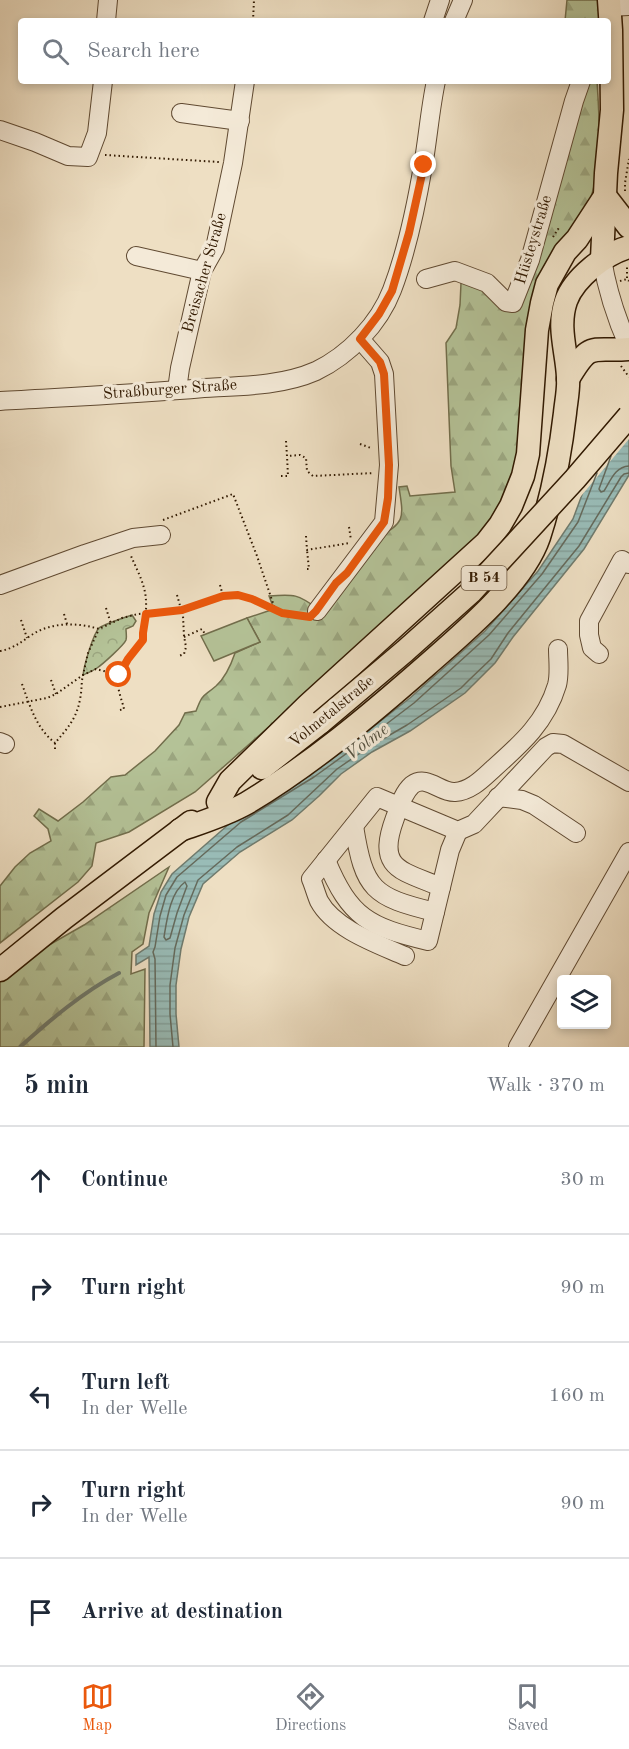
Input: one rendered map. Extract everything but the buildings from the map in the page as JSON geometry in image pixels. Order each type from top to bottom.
[{"type":"main road","points":[[611,58],[616,4]]},
{"type":"main road","points":[[602,259],[615,195],[611,84]]},
{"type":"main road","points":[[615,195],[629,227]]},
{"type":"main road","points":[[218,802],[230,781],[308,705],[486,543],[500,525],[511,506],[523,476],[528,454],[537,330],[547,284],[565,252],[615,195]]},
{"type":"main road","points":[[180,830],[219,817],[246,803],[333,745],[449,646],[513,582],[537,542],[552,494],[564,421],[568,379],[562,339],[562,314],[567,298],[575,285],[602,259],[629,247]]},
{"type":"main road","points":[[555,270],[579,260],[602,259],[629,263]]},
{"type":"main road","points":[[568,379],[580,358],[592,350],[629,348]]},
{"type":"main road","name":"Volmetalstraße","points":[[0,970],[64,918],[321,722],[405,651],[471,592],[575,479],[629,416]]},
{"type":"street","points":[[106,18],[108,0]]},
{"type":"street","points":[[434,18],[440,0]]},
{"type":"street","points":[[455,18],[463,0]]},
{"type":"street","points":[[0,130],[68,156],[88,157],[97,133],[103,84]]},
{"type":"street","name":"Breisacher Straße","points":[[177,390],[202,271],[216,248],[233,163],[245,84]]},
{"type":"street","name":"Straßburger Straße","points":[[0,401],[282,381],[314,372],[335,360],[360,339],[392,291],[424,165],[435,84]]},
{"type":"street","name":"Hüsteystraße","points":[[426,279],[455,271],[488,283],[506,302],[513,303],[530,260],[580,84]]},
{"type":"street","points":[[181,113],[240,121]]},
{"type":"street","points":[[136,256],[202,271]]},
{"type":"street","points":[[602,259],[611,303],[629,348]]},
{"type":"street","points":[[316,611],[384,522],[388,498],[389,472],[384,374],[380,362],[360,339]]},
{"type":"street","points":[[0,585],[134,538],[161,536]]},
{"type":"street","points":[[599,654],[592,648],[589,621],[622,560],[629,564]]},
{"type":"street","points":[[441,887],[398,868],[390,858],[387,847],[389,834],[407,792],[414,784],[420,782],[452,792],[467,789],[482,779],[519,746],[534,730],[556,687],[558,649]]},
{"type":"street","points":[[327,860],[335,882],[346,900],[360,915],[378,926],[428,941],[450,850],[466,827],[546,747],[553,743],[563,744],[629,782]]},
{"type":"street","points":[[405,956],[356,934],[334,918],[320,902],[312,879],[377,797],[400,807],[466,827]]},
{"type":"street","points":[[498,797],[522,800],[534,805],[576,833]]},
{"type":"street","points":[[354,826],[358,853],[365,874],[380,893],[401,904],[435,912]]},
{"type":"street","points":[[518,1047],[629,852]]},
{"type":"path","points":[[253,18],[254,0]]},
{"type":"path","points":[[88,157],[107,154],[233,163]]},
{"type":"path","points":[[615,195],[624,183],[629,159]]},
{"type":"path","points":[[626,372],[629,376]]},
{"type":"path","points":[[281,476],[288,476],[286,441]]},
{"type":"path","points":[[360,444],[375,449]]},
{"type":"path","points":[[287,456],[306,458],[307,471],[313,476],[389,472]]},
{"type":"path","points":[[332,469],[332,475]]},
{"type":"path","points":[[161,536],[163,519],[233,494],[274,609]]},
{"type":"path","points":[[306,536],[309,569],[307,569]]},
{"type":"path","points":[[120,710],[124,709],[118,683],[119,675],[143,640],[146,614],[146,599],[140,576],[126,541]]},
{"type":"path","points":[[307,550],[351,543]]},
{"type":"path","points":[[220,585],[223,596]]},
{"type":"path","points":[[177,595],[182,610],[186,647],[184,654],[179,656]]},
{"type":"path","points":[[0,651],[21,644],[43,629],[67,624],[83,624],[99,628],[122,618],[182,610],[223,596],[238,595],[252,599],[282,613],[310,617],[316,611]]},
{"type":"path","points":[[106,608],[111,624]]},
{"type":"path","points":[[64,614],[67,624]]},
{"type":"path","points":[[21,620],[27,638]]},
{"type":"path","points":[[55,749],[55,743],[75,717],[88,653],[99,628]]},
{"type":"path","points":[[184,638],[202,629],[205,634]]},
{"type":"path","points":[[0,707],[37,701],[56,694],[83,675],[96,669],[119,675]]},
{"type":"path","points":[[51,680],[56,694]]},
{"type":"path","points":[[22,684],[30,708],[40,727],[55,743]]},
{"type":"green space","points":[[567,0],[609,0],[608,18],[565,18]]},
{"type":"green space","points":[[587,84],[597,84],[599,152],[594,186],[581,222],[565,242],[519,472],[481,540],[195,792],[129,832],[96,843],[92,866],[78,882],[0,943],[0,886],[30,853],[51,841],[48,829],[34,816],[39,809],[58,821],[111,777],[125,775],[155,751],[179,725],[185,713],[196,711],[203,696],[223,679],[235,653],[260,642],[247,618],[274,609],[269,596],[295,596],[318,609],[377,537],[394,528],[398,523],[402,512],[399,487],[407,486],[410,496],[455,492],[451,466],[446,343],[456,328],[460,305],[461,283],[455,271],[506,302]]},
{"type":"green space","points":[[132,615],[136,621],[133,626],[126,629],[124,642],[100,666],[83,675],[99,628]]},
{"type":"green space","points":[[247,618],[260,642],[214,661],[201,636]]},
{"type":"green space","points":[[169,867],[149,913],[143,944],[132,952],[131,974],[145,969],[144,1047],[0,1047],[0,973],[84,925]]},
{"type":"water","name":"Volme","points":[[629,402],[629,475],[584,549],[513,637],[495,663],[465,693],[341,774],[292,820],[240,852],[203,884],[189,917],[181,949],[176,985],[179,1047],[150,1047],[149,957],[136,965],[136,955],[149,946],[154,914],[161,892],[172,874],[237,817],[311,772],[369,730],[410,698],[485,631],[538,571],[573,519],[599,449]]},
{"type":"pier","points":[[629,399],[629,439],[576,502],[597,448]]},
{"type":"waterway","points":[[20,1047],[80,998],[119,973]]},
{"type":"route","points":[[119,675],[143,640],[146,614],[182,610],[223,596],[238,595],[265,604],[282,613],[310,617],[336,583],[347,573],[384,522],[388,498],[389,465],[384,374],[380,362],[360,339],[379,314],[392,291],[409,233],[424,165]]}]
